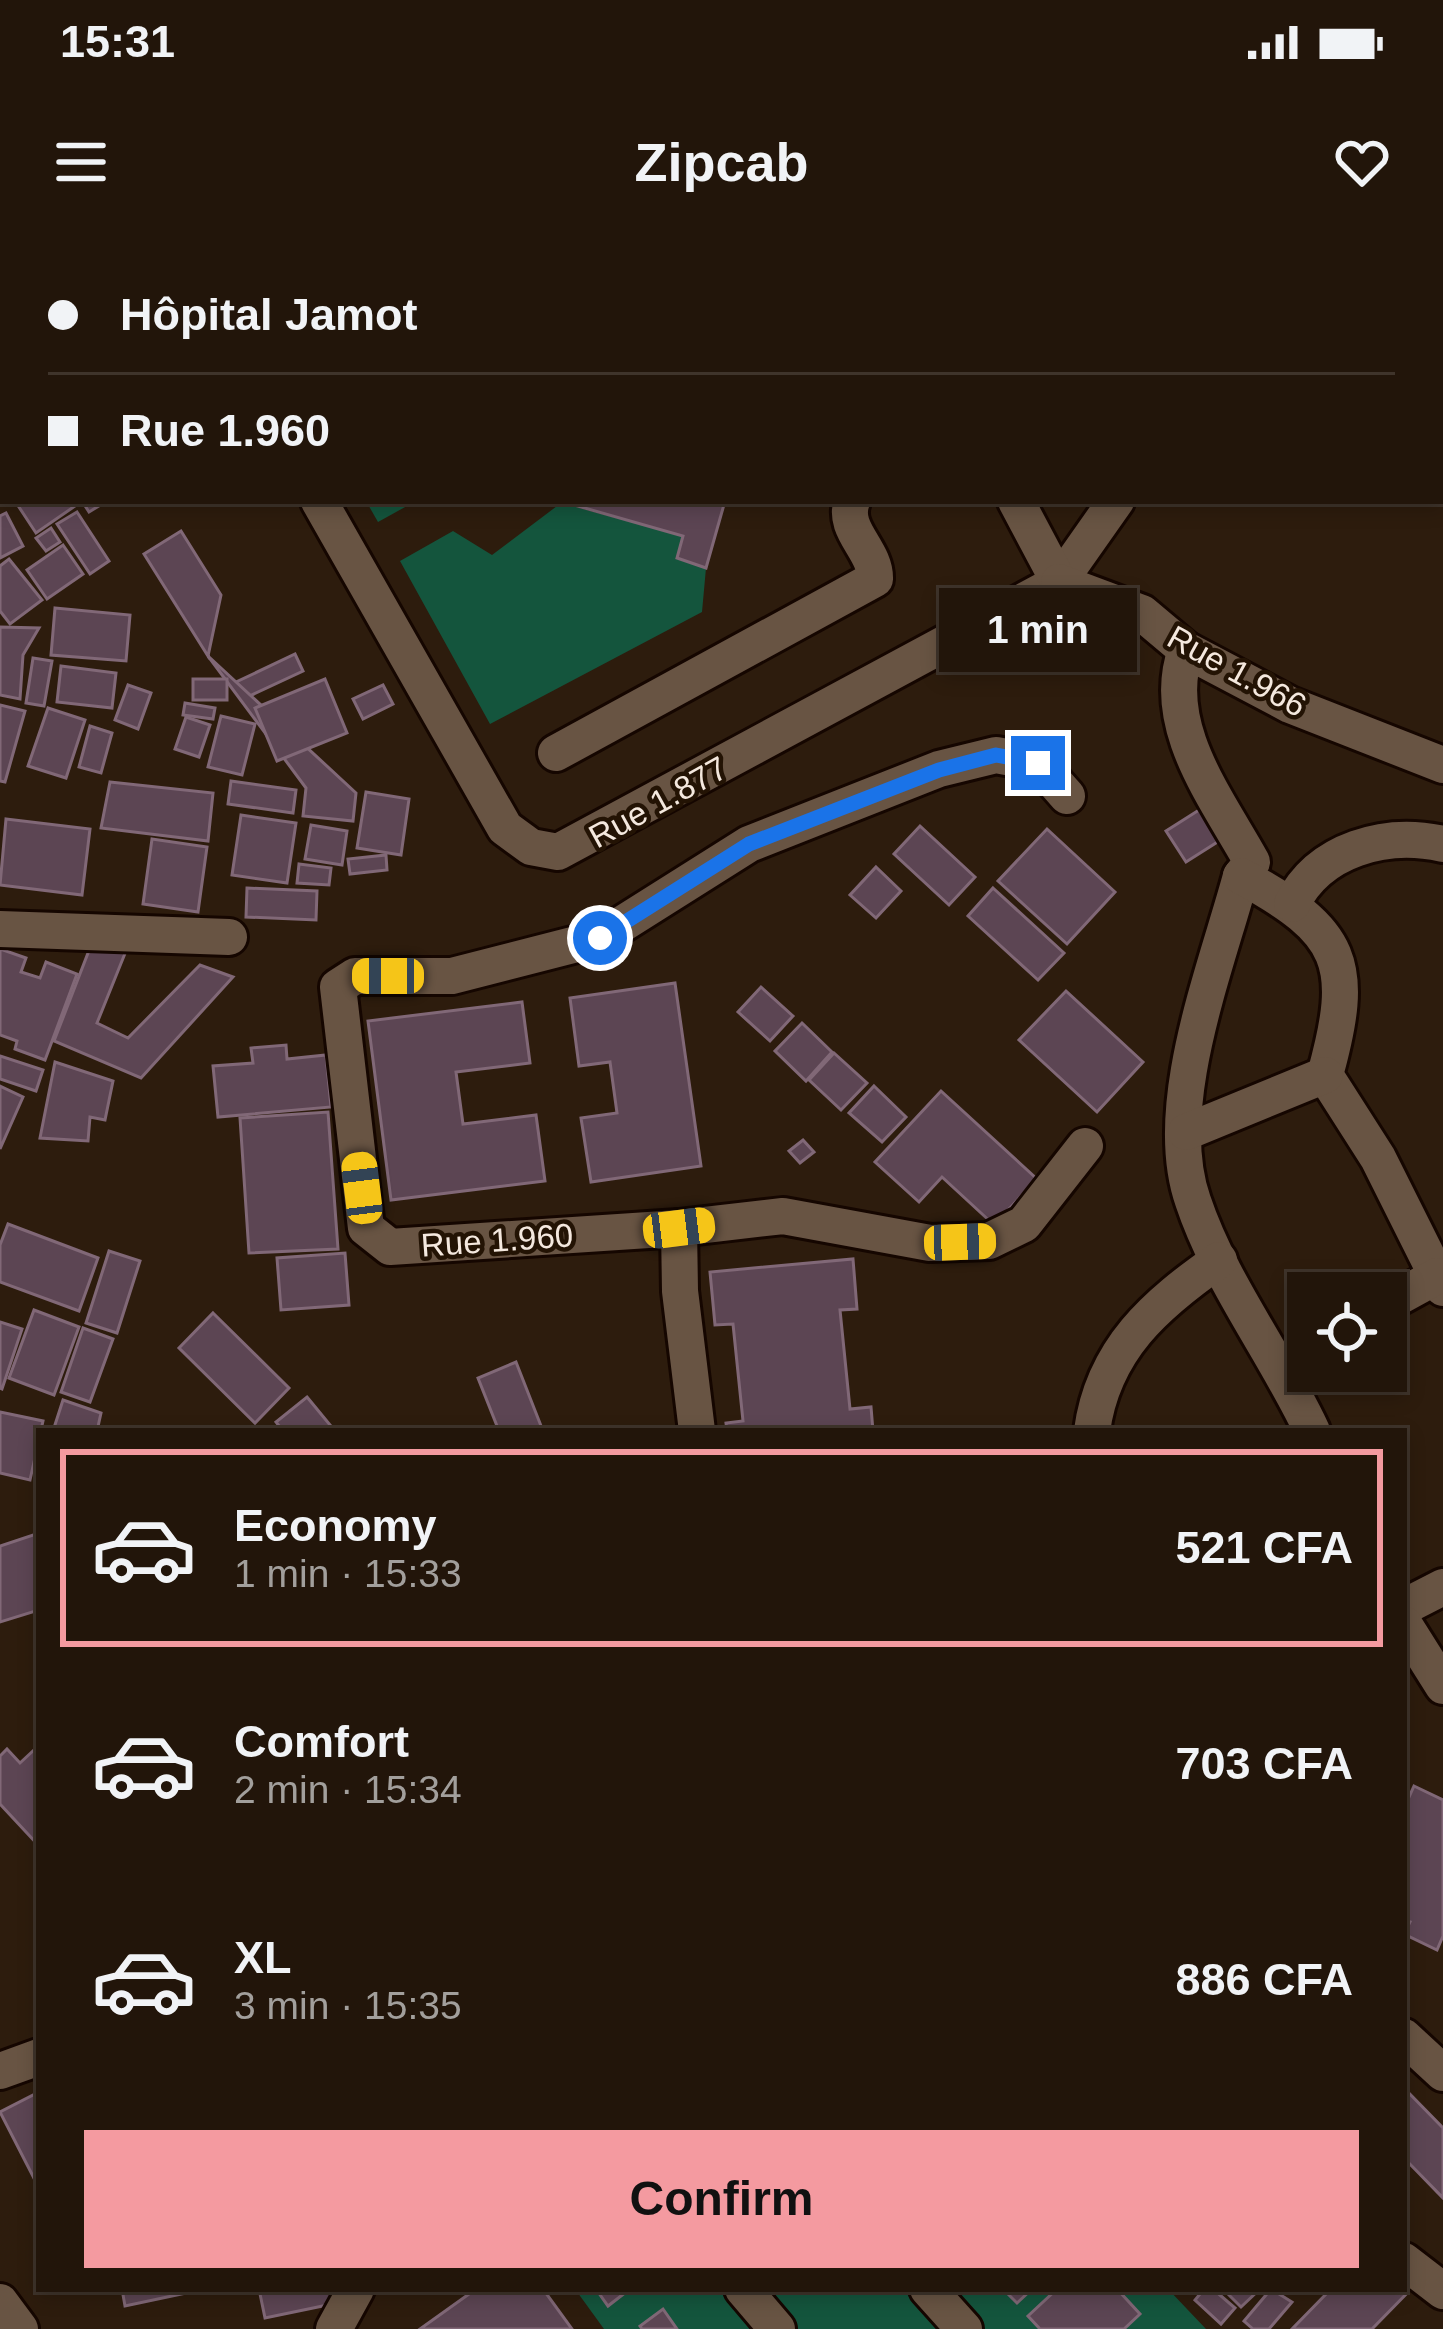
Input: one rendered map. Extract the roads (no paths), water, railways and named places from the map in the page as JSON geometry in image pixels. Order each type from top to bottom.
[{"type":"street","name":"Rue 1.877","points":[[321,504],[505,828],[545,851],[574,848],[1059,582]]},
{"type":"street","points":[[556,753],[875,579],[876,566],[851,524],[852,504]]},
{"type":"street","points":[[1018,504],[1059,582],[1114,504]]},
{"type":"street","name":"Rue 1.966","points":[[1059,582],[1142,613],[1186,650],[1290,705],[1443,765]]},
{"type":"street","points":[[1186,650],[1175,680],[1178,718],[1246,869],[1317,928],[1340,964],[1343,1010],[1325,1075],[1378,1158],[1440,1282],[1407,1295]]},
{"type":"street","name":"Rue 1.960","points":[[679,1228],[390,1247],[366,1228],[338,987],[355,976],[452,976],[600,938],[749,844],[996,755],[1038,763],[1067,796]]},
{"type":"street","points":[[1292,904],[1313,869],[1353,850],[1389,839],[1443,844]]},
{"type":"street","points":[[1246,869],[1190,1054],[1186,1132],[1191,1198],[1219,1260],[1287,1344]]},
{"type":"street","points":[[0,929],[229,937]]},
{"type":"street","points":[[1186,1132],[1325,1075]]},
{"type":"street","points":[[698,1428],[680,1291],[679,1228],[783,1216],[930,1244],[989,1241],[1024,1224],[1085,1146]]},
{"type":"street","points":[[1093,1428],[1118,1355],[1137,1324],[1219,1260]]},
{"type":"street","points":[[1303,1392],[1311,1428]]},
{"type":"street","points":[[1407,1605],[1443,1587]]},
{"type":"street","points":[[1407,1629],[1443,1687]]},
{"type":"street","points":[[1407,2039],[1443,2073]]},
{"type":"street","points":[[0,2071],[36,2058]]},
{"type":"street","points":[[1407,2262],[1443,2291]]},
{"type":"street","points":[[334,2329],[354,2292]]},
{"type":"street","points":[[745,2292],[777,2329]]},
{"type":"street","points":[[931,2292],[964,2329]]},
{"type":"street","points":[[0,2302],[20,2329]]}]
